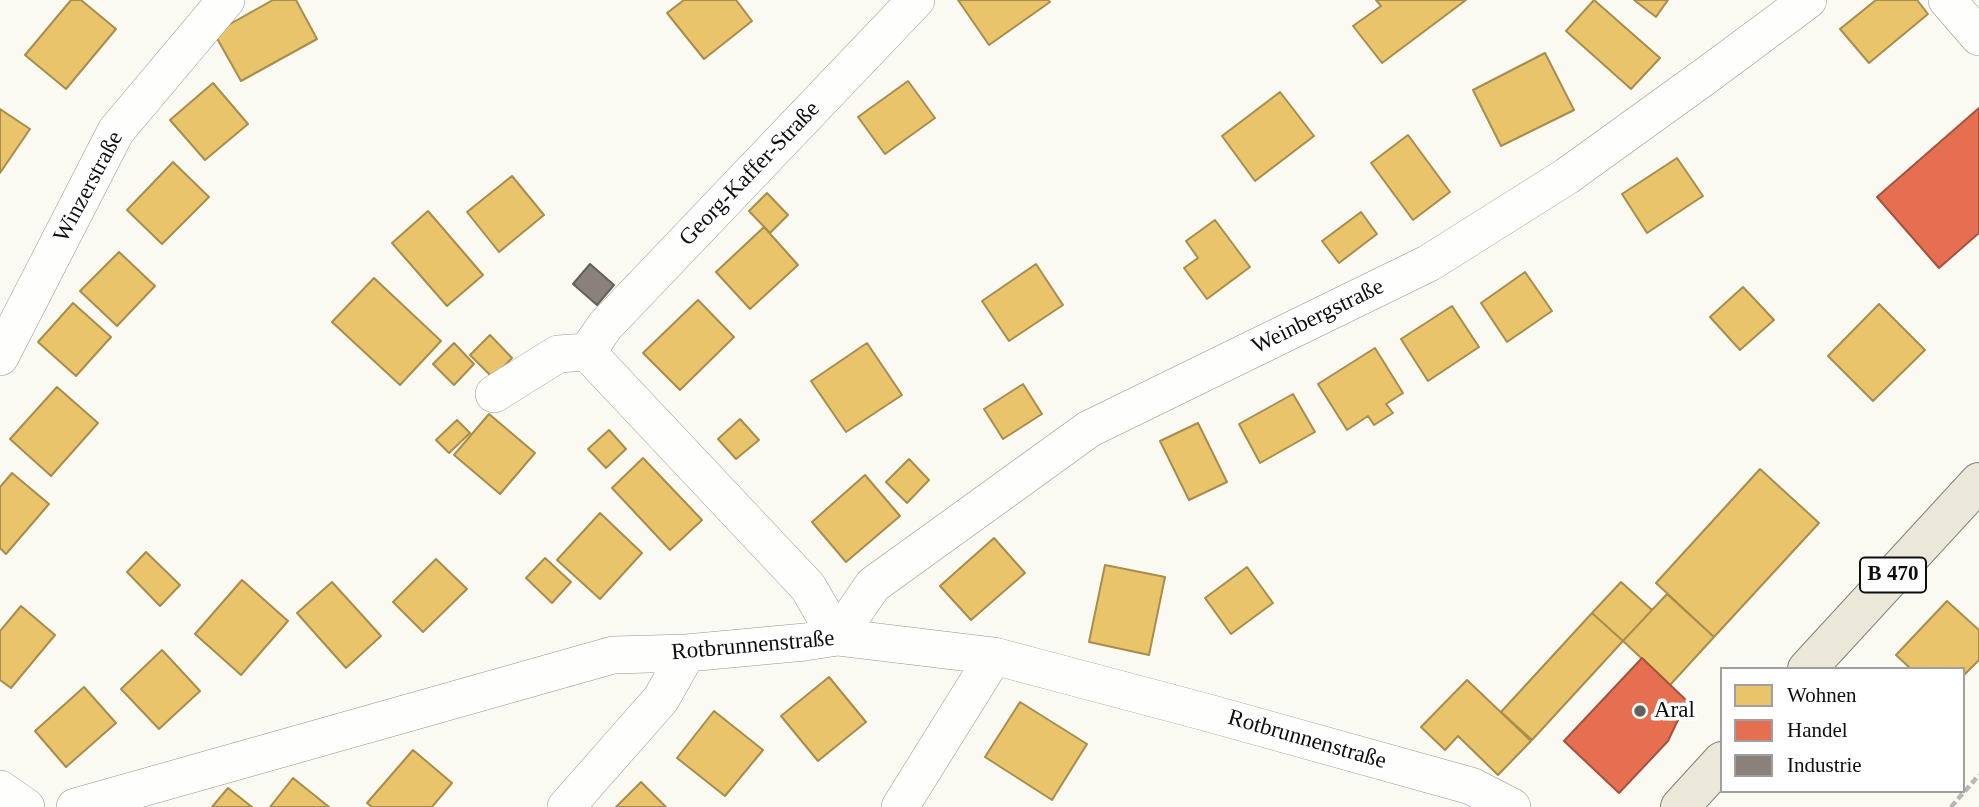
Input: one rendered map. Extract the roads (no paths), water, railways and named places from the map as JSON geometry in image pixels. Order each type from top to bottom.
[{"type":"main road","name":"B 470","points":[[1809,667],[1979,482]]},
{"type":"main road","points":[[1680,807],[1720,763]]},
{"type":"street","name":"Winzerstraße","points":[[0,357],[116,131],[226,0]]},
{"type":"street","name":"Georg-Kaffer-Straße","points":[[587,352],[605,326],[916,0]]},
{"type":"street","name":"Weinbergstraße","points":[[837,637],[873,585],[1089,429],[1429,263],[1567,176],[1808,0]]},
{"type":"street","points":[[1947,0],[1979,37]]},
{"type":"street","points":[[494,394],[558,354],[587,352],[808,587],[837,637]]},
{"type":"street","name":"Rotbrunnenstraße","points":[[75,807],[613,655],[687,653],[837,637],[995,656],[1471,786],[1512,807]]},
{"type":"street","points":[[566,807],[661,699],[687,653]]},
{"type":"street","points":[[900,807],[995,656]]},
{"type":"street","points":[[0,789],[26,807]]},
{"type":"place","name":"Aral","points":[[1640,711]]}]
